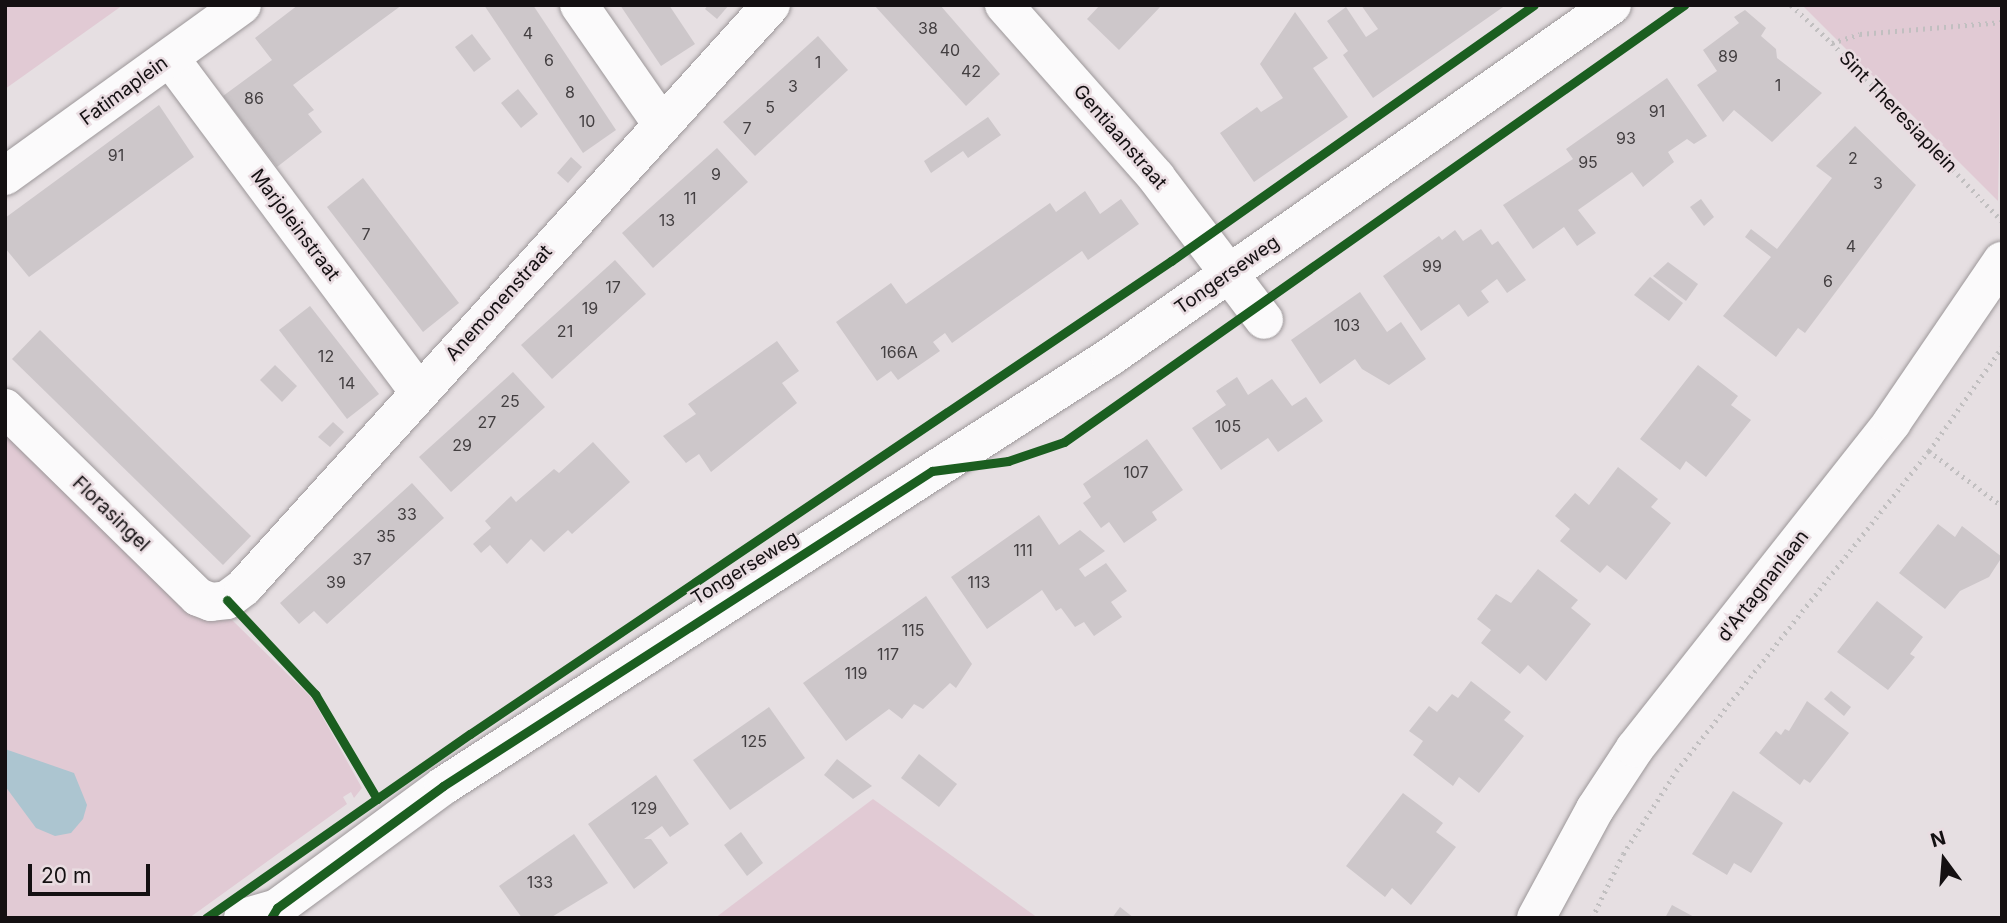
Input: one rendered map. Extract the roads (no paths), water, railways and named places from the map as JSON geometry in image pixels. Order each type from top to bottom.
[{"type":"street","name":"Fatimaplein","points":[[5,176],[242,5]]},
{"type":"street","points":[[579,5],[661,123]]},
{"type":"street","name":"Anemonenstraat","points":[[227,600],[244,587],[661,123],[771,5]]},
{"type":"street","name":"Tongerseweg","points":[[264,914],[443,786],[1089,371],[1612,5]]},
{"type":"street","name":"Gentiaanstraat","points":[[1015,9],[1157,177],[1264,320]]},
{"type":"street","name":"Marjoleinstraat","points":[[170,58],[419,392]]},
{"type":"street","name":"d'Artagnanlaan","points":[[1536,918],[1595,809],[1635,748],[1892,422],[2002,261]]},
{"type":"street","name":"Florasingel","points":[[5,408],[198,597],[211,602],[227,600]]},
{"type":"water","points":[[5,749],[74,773],[87,805],[83,819],[71,833],[55,836],[36,828],[5,786]]}]
